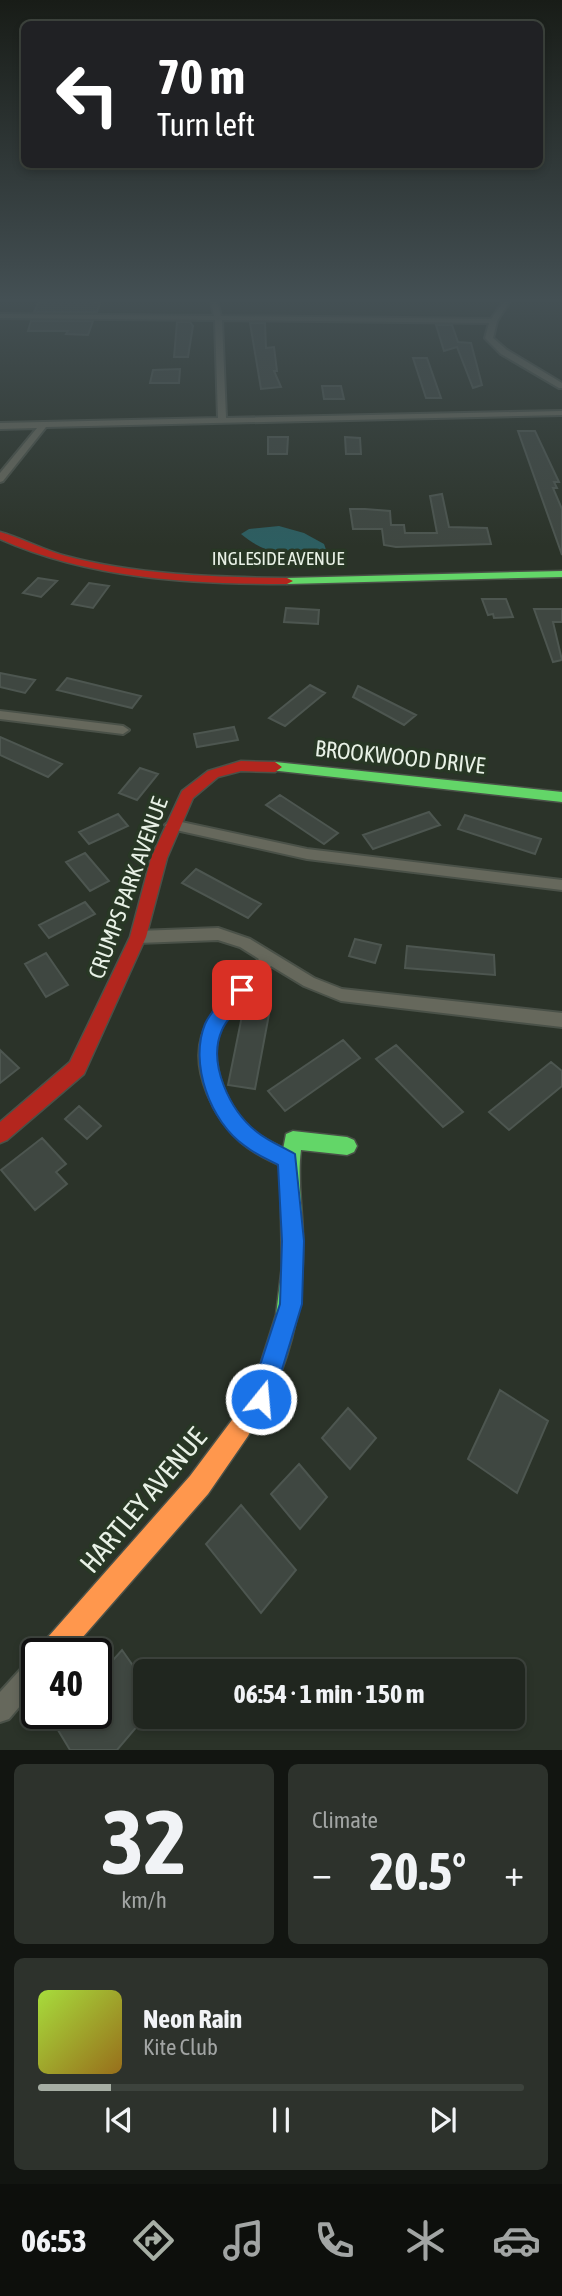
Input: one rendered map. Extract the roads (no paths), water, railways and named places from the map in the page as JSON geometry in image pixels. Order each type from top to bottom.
[{"type":"street","points":[[221,383],[222,421]]},
{"type":"street","points":[[0,426],[562,413]]},
{"type":"street","points":[[0,479],[43,426]]},
{"type":"street","name":"INGLESIDE AVENUE","points":[[0,535],[14,543],[65,558],[172,578],[234,582],[562,574]]},
{"type":"street","points":[[0,715],[123,730]]},
{"type":"street","name":"BROOKWOOD DRIVE","points":[[233,768],[281,767],[562,797]]},
{"type":"street","name":"CRUMPS PARK AVENUE","points":[[0,1134],[76,1068],[138,937],[145,902],[172,825],[194,787],[213,774],[233,768]]},
{"type":"street","points":[[172,825],[307,854],[562,885]]},
{"type":"street","points":[[138,937],[218,934],[245,943],[309,982],[341,995],[562,1020]]},
{"type":"street","points":[[270,957],[215,1024],[207,1047],[213,1082],[230,1119],[251,1139],[288,1160],[293,1140],[346,1146]]},
{"type":"street","name":"HARTLEY AVENUE","points":[[64,1638],[199,1485],[261,1399],[291,1304],[293,1241],[288,1160]]},
{"type":"street","points":[[0,1710],[21,1686]]},
{"type":"water","points":[[279,526],[304,533],[324,544],[328,555],[282,554],[261,547],[241,534],[249,529]]}]
